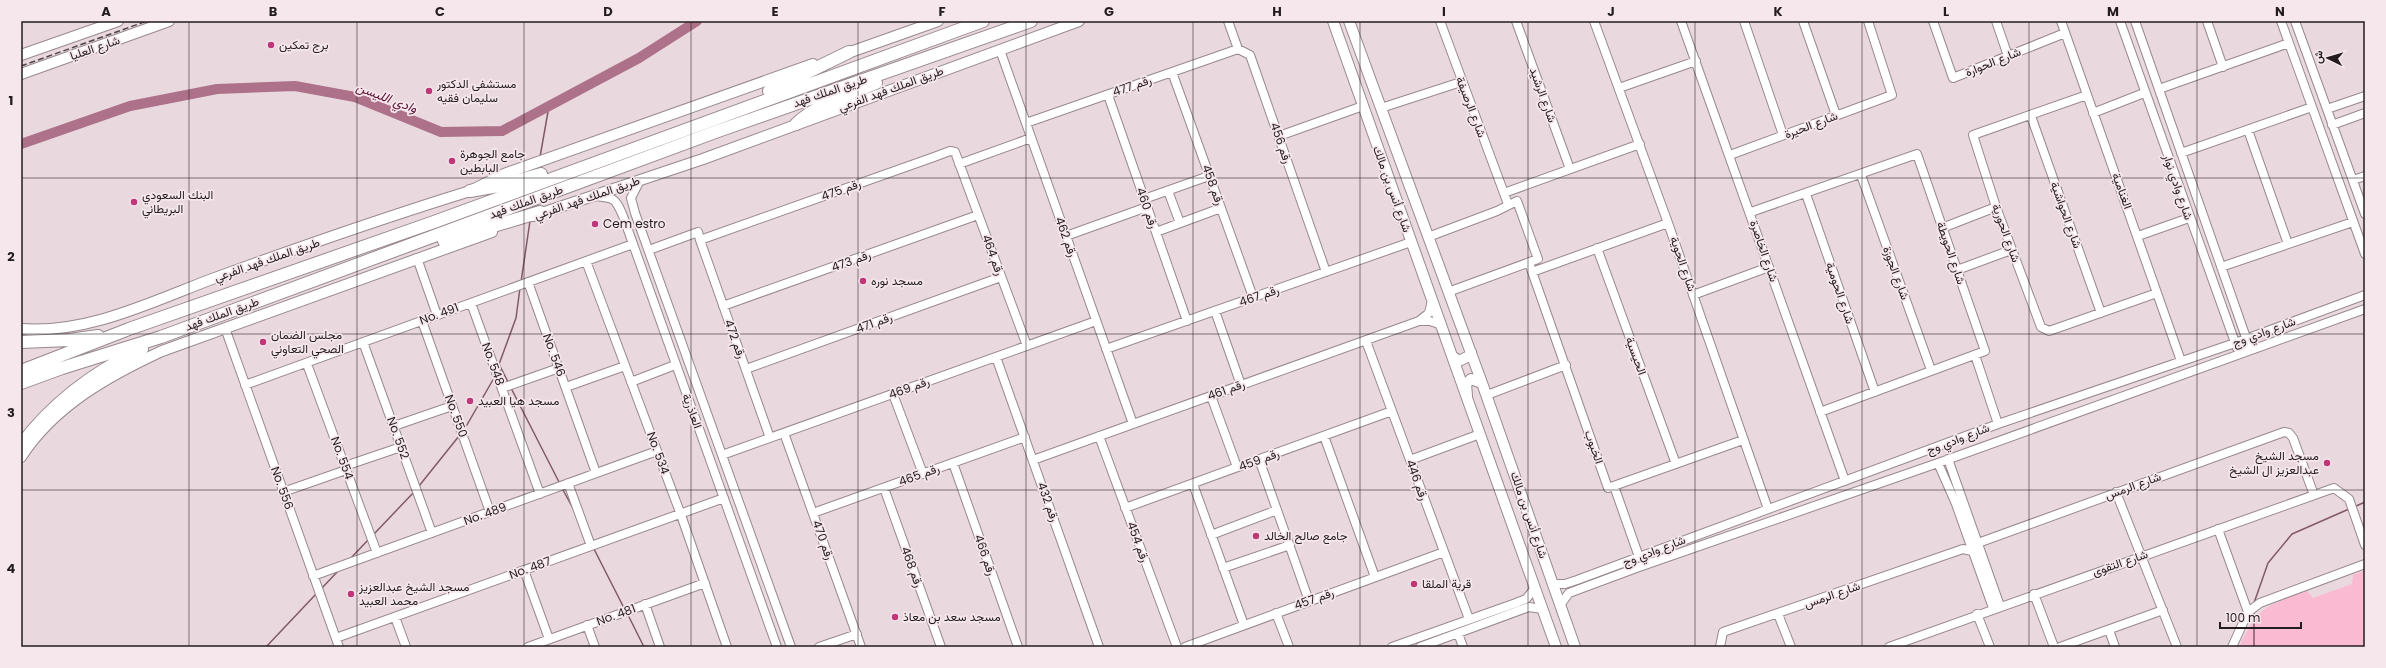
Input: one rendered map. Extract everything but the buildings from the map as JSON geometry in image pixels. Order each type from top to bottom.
[{"type":"highway","name":"طريق الملك فهد","points":[[21,371],[123,331],[434,222],[595,161],[712,120],[982,21]]},
{"type":"highway","name":"طريق الملك فهد","points":[[21,383],[62,368],[161,337],[718,131],[1031,21]]},
{"type":"highway","points":[[712,120],[849,52]]},
{"type":"highway","points":[[796,124],[804,117],[820,108],[904,70],[910,63]]},
{"type":"highway","points":[[470,191],[498,186],[570,166],[595,161]]},
{"type":"highway","points":[[360,264],[375,262],[540,212]]},
{"type":"highway","points":[[21,342],[70,340],[123,331]]},
{"type":"highway","points":[[21,446],[55,405],[85,381],[157,342],[161,337]]},
{"type":"main road","name":"شارع العليا","points":[[21,55],[118,21]]},
{"type":"main road","name":"شارع العليا","points":[[21,74],[169,21]]},
{"type":"main road","name":"طريق الملك فهد الفرعي","points":[[21,329],[68,327],[112,317],[213,279],[470,191],[504,174],[938,21]]},
{"type":"main road","name":"طريق الملك فهد الفرعي","points":[[21,457],[41,432],[63,410],[79,397],[118,372],[162,351],[526,220],[540,212],[640,180],[1079,21]]},
{"type":"main road","name":"شارع أنس بن مالك","points":[[1349,22],[1487,395],[1575,647]]},
{"type":"main road","name":"شارع أنس بن مالك","points":[[1333,23],[1556,647]]},
{"type":"main road","points":[[1452,356],[1459,360],[1468,356],[1471,352]]},
{"type":"main road","points":[[1467,396],[1466,384],[1471,379],[1482,383]]},
{"type":"street","name":"رقم 456","points":[[1228,21],[1238,49],[1250,55],[1326,272]]},
{"type":"street","name":"شارع الرصيفة","points":[[1440,21],[1461,82],[1508,204]]},
{"type":"street","name":"شارع الرشيد","points":[[1516,21],[1570,169]]},
{"type":"street","name":"شارع الحوية","points":[[1594,21],[1640,144],[1768,509]]},
{"type":"street","name":"شارع الخاصرة","points":[[1681,21],[1751,212],[1845,481]]},
{"type":"street","points":[[1744,21],[1784,135]]},
{"type":"street","points":[[1803,21],[1836,115]]},
{"type":"street","name":"شارع الحيرة","points":[[1730,155],[1892,95],[1868,21]]},
{"type":"street","name":"شارع الحوارة","points":[[1933,21],[1953,78],[2065,33]]},
{"type":"street","points":[[1996,21],[2008,56]]},
{"type":"street","name":"الغنامية","points":[[2061,21],[2181,361]]},
{"type":"street","name":"شارع وادي نوار","points":[[2120,21],[2144,93],[2239,353]]},
{"type":"street","name":"شارع وادي نوار","points":[[2135,21],[2250,349]]},
{"type":"street","points":[[2207,21],[2223,66]]},
{"type":"street","points":[[2281,21],[2365,254]]},
{"type":"street","points":[[2296,21],[2365,214]]},
{"type":"street","points":[[2159,89],[2289,43]]},
{"type":"street","name":"رقم 477","points":[[1026,123],[1238,49]]},
{"type":"street","name":"رقم 462","points":[[1000,50],[1133,424]]},
{"type":"street","points":[[1619,88],[1696,61]]},
{"type":"street","name":"رقم 458","points":[[1172,72],[1253,298]]},
{"type":"street","points":[[1381,108],[1461,82]]},
{"type":"street","points":[[2093,113],[2144,93]]},
{"type":"street","name":"رقم 460","points":[[1108,95],[1187,321]]},
{"type":"street","name":"شارع الحورية","points":[[2088,95],[1973,135],[1996,207],[2041,327],[2049,331],[2157,293]]},
{"type":"street","points":[[2327,109],[2365,96]]},
{"type":"street","points":[[1279,136],[1363,106]]},
{"type":"street","points":[[2181,153],[2312,107]]},
{"type":"street","points":[[2332,125],[2365,113]]},
{"type":"street","name":"شارع الحواشية","points":[[2031,116],[2101,313]]},
{"type":"street","points":[[2160,134],[2173,130]]},
{"type":"street","points":[[2248,130],[2288,244]]},
{"type":"street","points":[[959,164],[1031,138]]},
{"type":"street","points":[[1504,193],[1640,144]]},
{"type":"street","name":"رقم 475","points":[[700,240],[950,152],[955,152],[959,164]]},
{"type":"street","name":"شارع الحويطة","points":[[1751,212],[1861,175],[1917,154],[1986,351],[1975,355]]},
{"type":"street","name":"رقم 464","points":[[959,164],[1027,346]]},
{"type":"street","name":"شارع الجوزة","points":[[1861,175],[1931,370]]},
{"type":"street","points":[[1066,236],[1146,203],[1168,191],[1209,176]]},
{"type":"street","points":[[2353,180],[2365,176]]},
{"type":"street","name":"العاذرية","points":[[640,180],[631,198],[635,213],[791,647]]},
{"type":"street","points":[[1168,191],[1180,223]]},
{"type":"street","name":"شارع الحومية","points":[[1806,194],[1875,392]]},
{"type":"street","name":"العاذرية","points":[[590,195],[612,197],[617,201],[777,647]]},
{"type":"street","points":[[1428,237],[1497,211],[1508,204],[1517,201],[1538,259],[1448,292]]},
{"type":"street","points":[[1942,228],[1996,207]]},
{"type":"street","points":[[623,216],[623,210],[626,208],[631,208],[635,213]]},
{"type":"street","points":[[1156,232],[1221,208]]},
{"type":"street","name":"رقم 473","points":[[724,306],[978,215]]},
{"type":"street","points":[[2138,236],[2189,218]]},
{"type":"street","points":[[2221,267],[2353,222]]},
{"type":"street","points":[[1532,272],[1668,223]]},
{"type":"street","points":[[649,250],[698,232],[700,240]]},
{"type":"street","name":"رقم 472","points":[[700,240],[770,438]]},
{"type":"street","name":"رقم 467","points":[[1106,349],[1411,242]]},
{"type":"street","name":"No. 491","points":[[245,385],[307,364],[363,342],[633,244]]},
{"type":"street","name":"الحيسية","points":[[1597,248],[1676,464]]},
{"type":"street","points":[[1957,270],[2012,250]]},
{"type":"street","points":[[417,258],[437,315]]},
{"type":"street","name":"No. 534","points":[[586,261],[681,515],[727,647]]},
{"type":"street","name":"الخبوب","points":[[1529,263],[1608,488],[1614,486]]},
{"type":"street","points":[[1693,295],[1769,267]]},
{"type":"street","name":"رقم 471","points":[[746,369],[1001,277]]},
{"type":"street","name":"No. 546","points":[[528,282],[596,473]]},
{"type":"street","name":"شارع وادي وج","points":[[1553,584],[1565,584],[1577,580],[1998,424],[2235,343],[2365,295]]},
{"type":"street","points":[[1419,321],[1429,313],[1432,300]]},
{"type":"street","name":"No. 548","points":[[471,303],[540,494]]},
{"type":"street","name":"شارع وادي وج","points":[[1560,605],[1567,595],[1580,589],[1938,464],[1948,459],[2250,349],[2365,309]]},
{"type":"street","points":[[1215,311],[1241,385]]},
{"type":"street","name":"No. 550","points":[[422,321],[490,512]]},
{"type":"street","name":"رقم 469","points":[[711,462],[722,456],[770,438],[1096,321]]},
{"type":"street","points":[[1419,321],[1430,321],[1442,325]]},
{"type":"street","name":"رقم 461","points":[[1033,460],[1419,321]]},
{"type":"street","name":"No. 556","points":[[225,328],[339,647]]},
{"type":"street","name":"رقم 446","points":[[1366,341],[1469,619]]},
{"type":"street","name":"No. 552","points":[[363,342],[432,533]]},
{"type":"street","points":[[1820,412],[1975,355],[1998,424]]},
{"type":"street","name":"رقم 432","points":[[996,357],[1100,647]]},
{"type":"street","name":"No. 554","points":[[307,364],[377,553]]},
{"type":"street","points":[[631,382],[675,365]]},
{"type":"street","points":[[1487,395],[1566,365]]},
{"type":"street","points":[[566,387],[625,366]]},
{"type":"street","points":[[502,388],[559,368]]},
{"type":"street","points":[[893,394],[923,474]]},
{"type":"street","points":[[1211,396],[1237,467]]},
{"type":"street","points":[[394,426],[452,406]]},
{"type":"street","name":"رقم 459","points":[[1125,508],[1392,411]]},
{"type":"street","name":"شارع الرمس","points":[[1978,543],[2284,432],[2289,433],[2293,438],[2314,495]]},
{"type":"street","name":"رقم 470","points":[[784,433],[861,647]]},
{"type":"street","points":[[1410,460],[1480,434]]},
{"type":"street","name":"رقم 454","points":[[1099,436],[1176,647]]},
{"type":"street","points":[[1324,436],[1375,577]]},
{"type":"street","name":"رقم 465","points":[[813,513],[1025,437]]},
{"type":"street","points":[[1639,557],[1614,486],[1743,440]]},
{"type":"street","points":[[283,492],[401,447]]},
{"type":"street","name":"No. 489","points":[[313,576],[657,451]]},
{"type":"street","points":[[1259,459],[1309,601]]},
{"type":"street","points":[[1948,459],[1968,540],[1997,607]]},
{"type":"street","name":"رقم 466","points":[[953,462],[1018,647]]},
{"type":"street","points":[[1938,464],[1978,543],[1997,607]]},
{"type":"street","points":[[568,483],[591,546]]},
{"type":"street","points":[[1193,484],[1244,625]]},
{"type":"street","name":"رقم 468","points":[[884,488],[941,647]]},
{"type":"street","name":"شارع التقوى","points":[[1889,647],[1997,607],[2334,488],[2349,499],[2365,545]]},
{"type":"street","points":[[2116,492],[2163,610],[2176,647]]},
{"type":"street","name":"No. 487","points":[[336,638],[681,515],[724,498]]},
{"type":"street","points":[[1211,534],[1277,510]]},
{"type":"street","points":[[2218,529],[2248,612]]},
{"type":"street","points":[[1968,540],[1964,549],[1972,551]]},
{"type":"street","points":[[1223,568],[1290,545]]},
{"type":"street","name":"شارع الرمس","points":[[1720,647],[1723,632],[1964,549]]},
{"type":"street","name":"رقم 457","points":[[1185,647],[1444,552]]},
{"type":"street","points":[[2232,647],[2248,612],[2260,603],[2365,564]]},
{"type":"street","points":[[524,570],[549,640]]},
{"type":"street","points":[[1577,580],[1580,589]]},
{"type":"street","name":"No. 481","points":[[528,647],[538,645],[587,625],[704,583]]},
{"type":"street","points":[[1420,647],[1458,633],[1513,608],[1526,599],[1535,588]]},
{"type":"street","points":[[2034,594],[2054,647]]},
{"type":"street","points":[[645,604],[660,647]]},
{"type":"street","points":[[1392,647],[1469,619],[1513,608],[1529,607],[1542,609]]},
{"type":"street","points":[[2060,647],[2163,610]]},
{"type":"street","points":[[1276,613],[1289,647]]},
{"type":"street","points":[[1778,614],[1791,647]]},
{"type":"street","points":[[1978,614],[1990,647]]},
{"type":"street","points":[[395,617],[406,647]]},
{"type":"street","points":[[587,625],[595,647]]},
{"type":"street","points":[[1440,630],[1443,639]]},
{"type":"street","points":[[2109,630],[2115,647]]},
{"type":"street","points":[[1458,633],[1464,647]]},
{"type":"street","points":[[819,647],[857,634]]},
{"type":"shaded area","points":[[2364,571],[2365,647],[2239,647],[2258,615],[2272,604],[2307,591],[2313,598],[2352,584],[2353,575]]},
{"type":"waterway","name":"وادي الليسن","points":[[21,144],[130,106],[217,89],[295,86],[355,97],[441,132],[502,131],[639,58],[697,21]]},
{"type":"waterway","points":[[540,157],[549,106]]},
{"type":"waterway","points":[[521,282],[530,221]]},
{"type":"waterway","points":[[498,367],[516,318],[520,288]]},
{"type":"waterway","points":[[499,364],[508,382]]},
{"type":"waterway","points":[[464,430],[494,378]]},
{"type":"waterway","points":[[511,388],[559,482]]},
{"type":"waterway","points":[[419,486],[459,436]]},
{"type":"waterway","points":[[563,490],[574,510]]},
{"type":"waterway","points":[[374,534],[414,492]]},
{"type":"waterway","points":[[2354,507],[2365,502]]},
{"type":"waterway","points":[[2254,603],[2268,563],[2292,534],[2349,509]]},
{"type":"waterway","points":[[350,559],[368,540]]},
{"type":"waterway","points":[[594,549],[625,610]]},
{"type":"waterway","points":[[321,589],[339,570]]},
{"type":"waterway","points":[[266,647],[317,593]]},
{"type":"waterway","points":[[2254,611],[2254,647]]},
{"type":"waterway","points":[[628,615],[644,647]]},
{"type":"railway","points":[[21,66],[147,21]]},
{"type":"place","name":"برج تمكين","points":[[271,45]]},
{"type":"place","name":"مستشفى الدكتور سليمان فقيه","points":[[429,91]]},
{"type":"place","name":"جامع الجوهرة البابطين","points":[[452,161]]},
{"type":"place","name":"البنك السعودي البريطاني","points":[[134,202]]},
{"type":"place","name":"Cem estro","points":[[595,224]]},
{"type":"place","name":"مسجد نوره","points":[[863,281]]},
{"type":"place","name":"مجلس الضمان الصحي التعاوني","points":[[263,342]]},
{"type":"place","name":"مسجد هيا العبيد","points":[[470,401]]},
{"type":"place","name":"مسجد الشيخ عبدالعزيز ال الشيخ","points":[[2327,463]]},
{"type":"place","name":"جامع صالح الخالد","points":[[1256,536]]},
{"type":"place","name":"قرية الملقا","points":[[1414,584]]},
{"type":"place","name":"مسجد الشيخ عبدالعزيز محمد العبيد","points":[[351,594]]},
{"type":"place","name":"مسجد سعد بن معاذ","points":[[895,617]]}]
